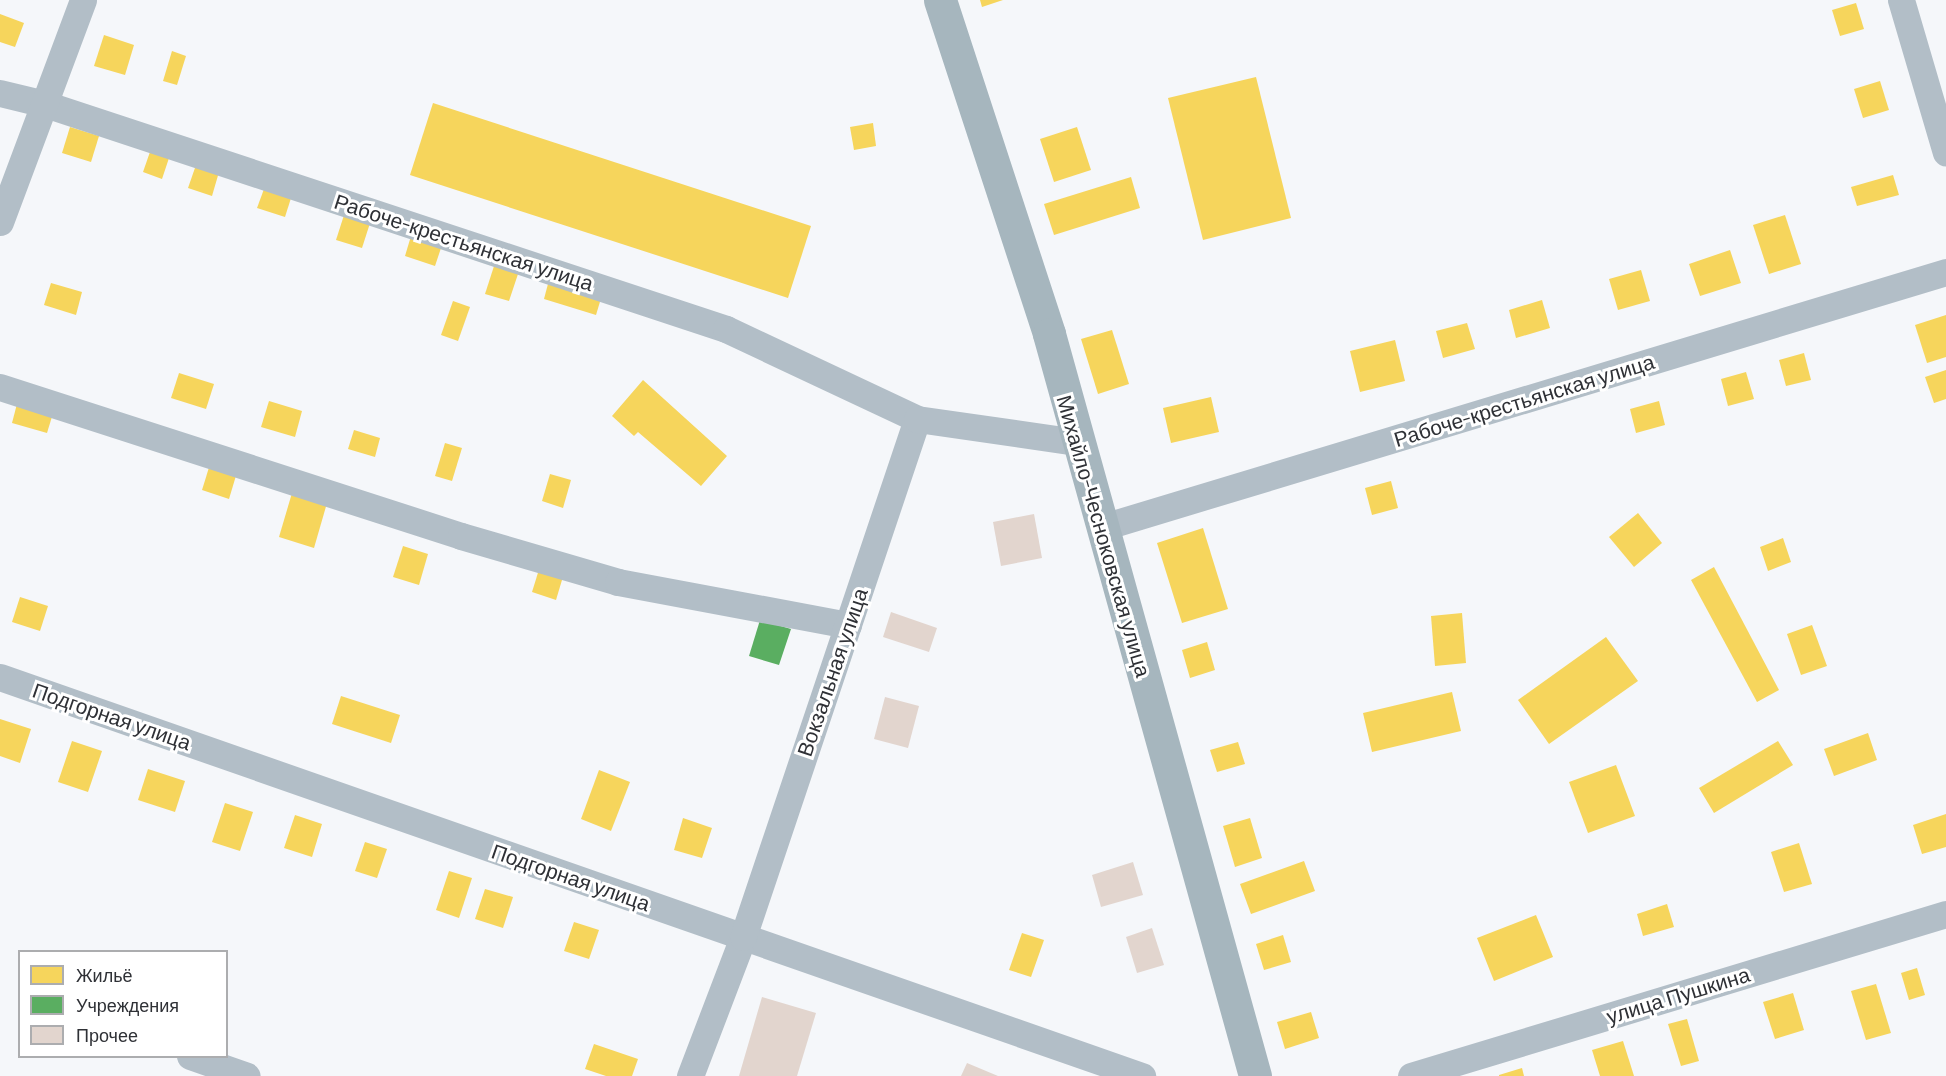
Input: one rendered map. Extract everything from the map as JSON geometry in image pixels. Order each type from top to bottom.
[{"type":"main road","name":"Михайло-Чесноковская улица","points":[[940,0],[1048,334],[1255,1076]]},
{"type":"street","points":[[0,222],[83,0]]},
{"type":"street","points":[[1901,0],[1946,153]]},
{"type":"street","name":"Рабоче-крестьянская улица","points":[[0,93],[45,104],[726,329],[917,419]]},
{"type":"street","name":"Рабоче-крестьянская улица","points":[[1103,527],[1946,273]]},
{"type":"street","points":[[0,387],[461,536],[607,578],[848,625]]},
{"type":"street","points":[[917,419],[1077,442]]},
{"type":"street","name":"Вокзальная улица","points":[[690,1076],[743,937],[917,419]]},
{"type":"street","name":"Подгорная улица","points":[[0,677],[1142,1076]]},
{"type":"street","name":"улица Пушкина","points":[[1411,1076],[1946,914]]},
{"type":"street","points":[[196,1058],[247,1076]]},
{"type":"building: Жильё","points":[[980,0],[1003,0],[982,7]]},
{"type":"building: Жильё","points":[[1856,3],[1864,29],[1840,36],[1832,10]]},
{"type":"building: Жильё","points":[[0,14],[24,23],[15,47],[0,42]]},
{"type":"building: Жильё","points":[[104,35],[134,45],[125,75],[94,66]]},
{"type":"building: Жильё","points":[[172,51],[186,56],[177,85],[163,81]]},
{"type":"building: Жильё","points":[[1256,77],[1291,218],[1203,240],[1168,98]]},
{"type":"building: Жильё","points":[[1880,81],[1889,110],[1863,118],[1854,89]]},
{"type":"building: Жильё","points":[[433,103],[811,226],[788,298],[410,175]]},
{"type":"building: Жильё","points":[[873,123],[876,146],[854,150],[850,127]]},
{"type":"building: Жильё","points":[[70,127],[99,136],[91,162],[62,153]]},
{"type":"building: Жильё","points":[[1077,127],[1091,170],[1054,182],[1040,139]]},
{"type":"building: Жильё","points":[[151,149],[170,155],[162,179],[143,172]]},
{"type":"building: Жильё","points":[[196,165],[219,172],[212,196],[188,188]]},
{"type":"building: Жильё","points":[[1893,175],[1899,195],[1857,206],[1851,187]]},
{"type":"building: Жильё","points":[[1131,177],[1140,208],[1054,235],[1044,204]]},
{"type":"building: Жильё","points":[[264,189],[291,198],[285,217],[257,208]]},
{"type":"building: Жильё","points":[[345,212],[371,220],[362,248],[336,240]]},
{"type":"building: Жильё","points":[[1785,215],[1801,264],[1769,274],[1753,225]]},
{"type":"building: Жильё","points":[[411,236],[442,245],[435,266],[405,256]]},
{"type":"building: Жильё","points":[[1730,250],[1741,283],[1700,296],[1689,264]]},
{"type":"building: Жильё","points":[[495,263],[519,271],[509,301],[485,294]]},
{"type":"building: Жильё","points":[[1641,270],[1650,301],[1618,310],[1609,279]]},
{"type":"building: Жильё","points":[[549,280],[602,295],[596,315],[544,299]]},
{"type":"building: Жильё","points":[[51,283],[82,292],[76,315],[44,305]]},
{"type":"building: Жильё","points":[[1542,300],[1550,328],[1516,338],[1509,310]]},
{"type":"building: Жильё","points":[[453,301],[470,307],[458,341],[441,335]]},
{"type":"building: Жильё","points":[[1946,315],[1946,357],[1927,363],[1915,325]]},
{"type":"building: Жильё","points":[[1467,323],[1475,349],[1443,358],[1436,331]]},
{"type":"building: Жильё","points":[[1112,330],[1129,384],[1098,394],[1081,339]]},
{"type":"building: Жильё","points":[[1395,340],[1405,381],[1360,392],[1350,351]]},
{"type":"building: Жильё","points":[[1804,353],[1811,380],[1786,386],[1779,360]]},
{"type":"building: Жильё","points":[[1946,370],[1946,399],[1934,403],[1925,377]]},
{"type":"building: Жильё","points":[[1746,372],[1754,399],[1728,406],[1721,379]]},
{"type":"building: Жильё","points":[[179,373],[214,384],[206,409],[171,398]]},
{"type":"building: Жильё","points":[[643,380],[727,456],[701,486],[638,432],[634,436],[612,416]]},
{"type":"building: Жильё","points":[[1211,397],[1219,432],[1171,443],[1163,408]]},
{"type":"building: Жильё","points":[[18,400],[54,410],[47,433],[12,423]]},
{"type":"building: Жильё","points":[[269,401],[302,411],[295,437],[261,427]]},
{"type":"building: Жильё","points":[[1659,401],[1665,425],[1636,433],[1630,409]]},
{"type":"building: Жильё","points":[[354,430],[380,438],[375,457],[348,449]]},
{"type":"building: Жильё","points":[[445,443],[462,448],[452,481],[435,476]]},
{"type":"building: Жильё","points":[[211,461],[238,469],[229,499],[202,490]]},
{"type":"building: Жильё","points":[[550,474],[571,480],[563,508],[542,501]]},
{"type":"building: Жильё","points":[[1391,481],[1398,508],[1372,515],[1365,488]]},
{"type":"building: Жильё","points":[[292,493],[327,503],[314,548],[279,537]]},
{"type":"building: Жильё","points":[[1638,513],[1662,543],[1634,567],[1609,537]]},
{"type":"building: Жильё","points":[[1203,528],[1228,609],[1182,623],[1157,543]]},
{"type":"building: Жильё","points":[[1783,538],[1791,562],[1768,571],[1760,547]]},
{"type":"building: Жильё","points":[[403,546],[428,554],[419,585],[393,577]]},
{"type":"building: Жильё","points":[[541,563],[565,570],[556,600],[532,592]]},
{"type":"building: Жильё","points":[[1714,567],[1779,690],[1757,702],[1691,580]]},
{"type":"building: Жильё","points":[[20,597],[48,606],[40,631],[12,622]]},
{"type":"building: Жильё","points":[[1462,613],[1466,663],[1435,666],[1431,616]]},
{"type":"building: Жильё","points":[[1812,625],[1827,666],[1801,675],[1787,634]]},
{"type":"building: Жильё","points":[[1606,637],[1638,681],[1549,744],[1518,700]]},
{"type":"building: Жильё","points":[[1207,642],[1215,670],[1190,678],[1182,650]]},
{"type":"building: Жильё","points":[[1452,692],[1461,731],[1372,752],[1363,713]]},
{"type":"building: Жильё","points":[[341,696],[400,715],[391,743],[332,724]]},
{"type":"building: Жильё","points":[[0,719],[31,729],[20,763],[0,756]]},
{"type":"building: Жильё","points":[[1868,733],[1877,760],[1834,776],[1824,749]]},
{"type":"building: Жильё","points":[[72,741],[102,751],[88,792],[58,782]]},
{"type":"building: Жильё","points":[[1778,741],[1793,765],[1714,813],[1699,788]]},
{"type":"building: Жильё","points":[[1238,742],[1245,764],[1217,772],[1210,750]]},
{"type":"building: Жильё","points":[[1616,765],[1635,816],[1588,833],[1569,782]]},
{"type":"building: Жильё","points":[[148,769],[185,781],[175,812],[138,800]]},
{"type":"building: Жильё","points":[[599,770],[630,782],[611,831],[581,819]]},
{"type":"building: Жильё","points":[[225,803],[253,812],[240,851],[212,842]]},
{"type":"building: Жильё","points":[[1946,814],[1946,847],[1922,854],[1913,825]]},
{"type":"building: Жильё","points":[[295,815],[322,824],[312,857],[284,848]]},
{"type":"building: Жильё","points":[[683,818],[712,828],[702,858],[674,850]]},
{"type":"building: Жильё","points":[[1250,818],[1262,858],[1235,867],[1223,826]]},
{"type":"building: Жильё","points":[[365,842],[387,849],[377,878],[355,871]]},
{"type":"building: Жильё","points":[[1799,843],[1812,884],[1784,892],[1771,852]]},
{"type":"building: Жильё","points":[[1304,861],[1315,891],[1251,914],[1240,884]]},
{"type":"building: Жильё","points":[[449,871],[472,878],[459,918],[436,910]]},
{"type":"building: Жильё","points":[[485,889],[513,897],[503,928],[475,919]]},
{"type":"building: Жильё","points":[[1667,904],[1674,927],[1643,936],[1637,914]]},
{"type":"building: Жильё","points":[[1536,915],[1553,957],[1494,981],[1477,938]]},
{"type":"building: Жильё","points":[[574,922],[599,930],[589,959],[564,951]]},
{"type":"building: Жильё","points":[[1022,933],[1044,940],[1031,977],[1009,970]]},
{"type":"building: Жильё","points":[[1283,935],[1291,962],[1264,970],[1256,944]]},
{"type":"building: Жильё","points":[[1917,968],[1925,995],[1909,1000],[1901,973]]},
{"type":"building: Жильё","points":[[1876,984],[1891,1033],[1866,1040],[1851,991]]},
{"type":"building: Жильё","points":[[1793,993],[1804,1030],[1775,1039],[1763,1002]]},
{"type":"building: Жильё","points":[[1311,1012],[1319,1038],[1285,1049],[1277,1022]]},
{"type":"building: Жильё","points":[[1687,1019],[1699,1061],[1681,1066],[1668,1024]]},
{"type":"building: Жильё","points":[[1623,1041],[1634,1076],[1600,1076],[1592,1050]]},
{"type":"building: Жильё","points":[[594,1044],[638,1059],[632,1076],[606,1076],[585,1069]]},
{"type":"building: Жильё","points":[[1522,1068],[1524,1076],[1499,1076],[1499,1075]]},
{"type":"building: Учреждения","points":[[760,620],[791,629],[779,665],[749,656]]},
{"type":"building: Прочее","points":[[1034,514],[1042,558],[1001,566],[993,522]]},
{"type":"building: Прочее","points":[[891,612],[937,628],[929,652],[883,637]]},
{"type":"building: Прочее","points":[[885,697],[919,706],[908,748],[874,739]]},
{"type":"building: Прочее","points":[[1133,862],[1143,895],[1101,907],[1092,875]]},
{"type":"building: Прочее","points":[[1152,928],[1164,965],[1137,973],[1126,937]]},
{"type":"building: Прочее","points":[[762,997],[816,1013],[797,1076],[739,1076]]},
{"type":"building: Прочее","points":[[967,1063],[998,1076],[961,1076]]}]
